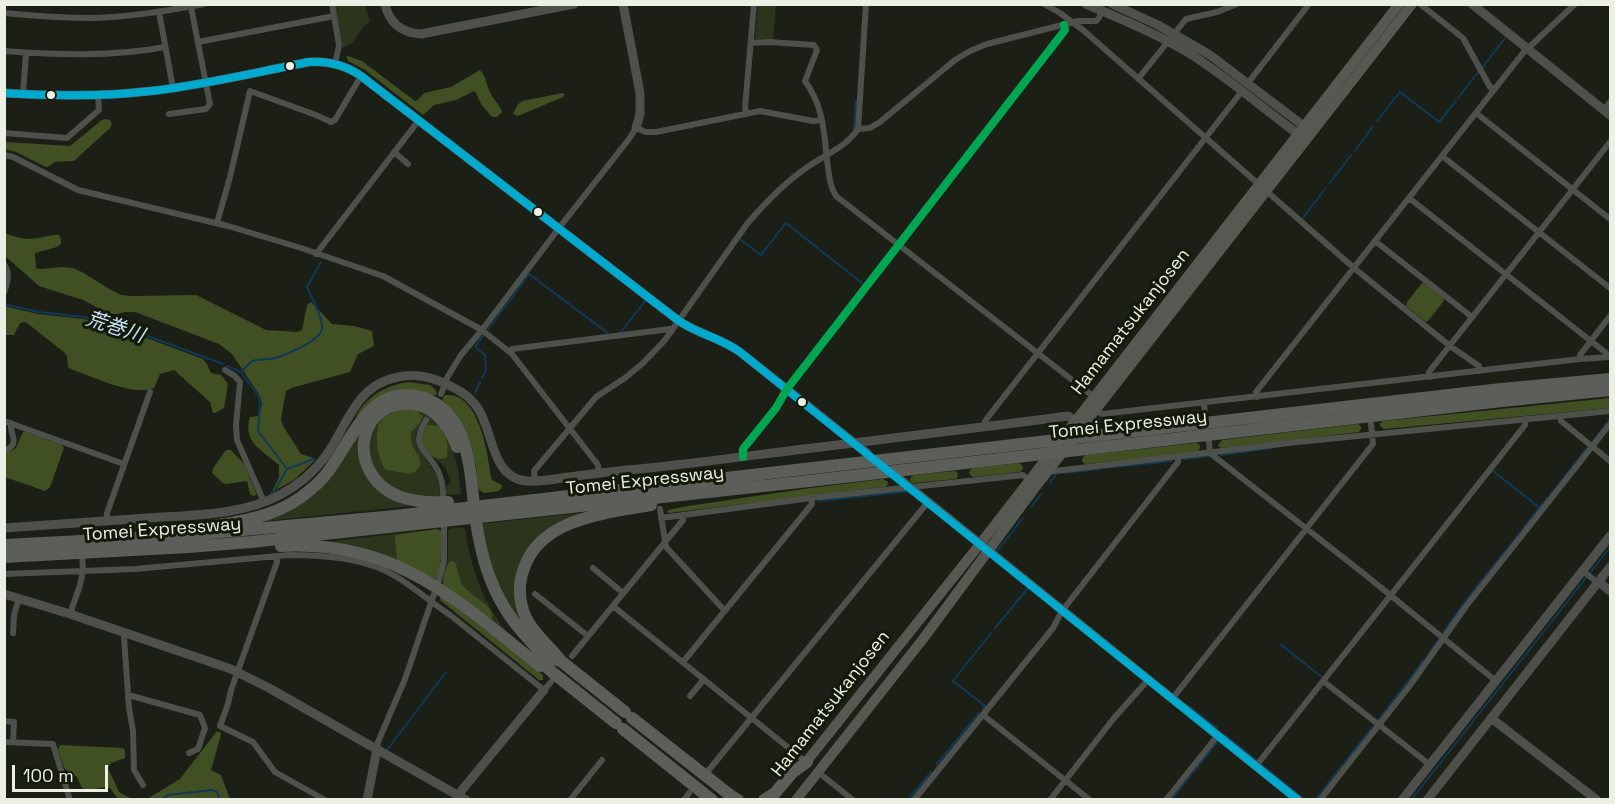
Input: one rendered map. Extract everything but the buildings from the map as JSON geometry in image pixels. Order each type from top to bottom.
[{"type":"highway","name":"Tomei Expressway","points":[[4,545],[68,543],[285,527],[1502,389],[1611,379]]},
{"type":"highway","name":"Tomei Expressway","points":[[4,557],[188,547],[362,530],[1611,390]]},
{"type":"highway","points":[[68,543],[232,523],[264,516],[281,509],[302,497],[320,482],[364,416],[379,404],[397,397],[416,396],[442,408],[449,414],[466,448],[470,467],[469,494]]},
{"type":"highway","points":[[551,677],[516,637],[494,605],[478,568],[473,529],[469,494],[455,442],[447,427],[436,414],[422,406],[399,405],[384,411],[371,423],[364,440],[364,458],[380,484],[398,496],[409,499],[436,503],[531,494],[578,494]]},
{"type":"highway","points":[[738,800],[628,715],[532,629],[523,610],[520,591],[522,572],[530,555],[542,540],[571,523],[687,499],[809,481]]},
{"type":"highway","points":[[473,529],[494,590],[507,612],[522,632],[550,659],[566,658]]},
{"type":"highway","points":[[188,547],[313,546],[355,552],[387,561],[418,575],[446,593],[709,798]]},
{"type":"highway","points":[[664,743],[679,763],[725,800]]},
{"type":"highway","points":[[764,800],[775,793],[792,773],[807,762]]},
{"type":"main road","name":"Hamamatsukanjosen","points":[[777,800],[1096,410],[1305,133],[1399,4]]},
{"type":"main road","name":"Hamamatsukanjosen","points":[[1305,133],[1412,4]]},
{"type":"main road","name":"Hamamatsukanjosen","points":[[796,800],[923,639],[1029,480],[1263,188]]},
{"type":"street","points":[[4,13],[94,18],[159,12],[204,4]]},
{"type":"street","points":[[332,4],[339,45],[335,64]]},
{"type":"street","points":[[385,4],[390,18],[398,27],[421,34],[574,4]]},
{"type":"street","points":[[441,394],[460,355],[482,330],[636,128],[640,114],[640,93],[623,4]]},
{"type":"street","points":[[747,114],[745,108],[754,4]]},
{"type":"street","points":[[535,481],[534,471],[596,397],[643,363],[672,331],[747,224],[762,207],[807,166],[849,140],[858,129],[866,4]]},
{"type":"street","points":[[1044,4],[1073,23],[1354,268],[1450,346],[1479,366],[1479,371]]},
{"type":"street","points":[[1086,4],[1137,26],[1171,37]]},
{"type":"street","points":[[1112,4],[1171,37],[1210,55],[1245,87],[1305,133]]},
{"type":"street","points":[[1138,79],[1188,17],[1217,12],[1238,4]]},
{"type":"street","points":[[986,427],[985,421],[1309,4]]},
{"type":"street","points":[[1420,4],[1462,38],[1490,87],[1494,90]]},
{"type":"street","points":[[1472,4],[1607,113],[1611,102]]},
{"type":"street","points":[[1257,397],[1256,392],[1494,90],[1528,49],[1575,4]]},
{"type":"street","points":[[173,116],[206,109],[210,104],[191,7]]},
{"type":"street","points":[[858,129],[870,128],[880,122],[955,60],[970,51],[987,44],[1078,21],[1096,21],[1102,11]]},
{"type":"street","points":[[159,12],[173,88]]},
{"type":"street","points":[[198,42],[334,16]]},
{"type":"street","points":[[744,457],[742,449],[776,408],[786,389],[1065,30],[1064,25]]},
{"type":"street","points":[[751,43],[814,45],[817,50],[805,81],[818,103],[831,186],[836,196],[1094,397]]},
{"type":"street","points":[[4,51],[60,54],[103,53],[165,47]]},
{"type":"street","points":[[23,94],[26,52]]},
{"type":"street","points":[[4,93],[98,95],[173,88],[309,62],[335,64],[349,69],[419,120],[679,321],[692,330],[732,346],[867,453]]},
{"type":"street","points":[[218,223],[250,91],[331,122],[335,120],[361,76]]},
{"type":"street","points":[[4,133],[67,138],[99,110],[98,95]]},
{"type":"street","points":[[636,128],[646,132],[656,132],[760,111],[813,121],[822,120]]},
{"type":"street","points":[[1476,113],[1611,219]]},
{"type":"street","points":[[316,254],[419,120]]},
{"type":"street","points":[[1430,377],[1429,372],[1611,142]]},
{"type":"street","points":[[394,152],[408,164]]},
{"type":"street","points":[[4,155],[14,157],[78,190],[218,223],[383,276],[482,330],[510,352],[598,465],[599,473]]},
{"type":"street","points":[[1442,156],[1611,288]]},
{"type":"street","points":[[1409,198],[1611,357]]},
{"type":"street","points":[[1375,241],[1473,317]]},
{"type":"street","points":[[4,264],[9,276],[4,293]]},
{"type":"street","points":[[1580,359],[1580,355],[1611,316]]},
{"type":"street","points":[[510,352],[512,349],[670,329],[672,331]]},
{"type":"street","points":[[1096,410],[1102,414],[1611,357]]},
{"type":"street","points":[[225,370],[240,382],[237,440],[264,502]]},
{"type":"street","points":[[4,528],[80,526],[107,521],[214,513],[264,502],[288,491],[313,471],[326,455],[352,409],[365,393],[390,379],[408,376],[427,377],[445,383],[465,394],[483,416],[498,462],[508,475],[524,481],[744,457],[1068,416],[1075,422]]},
{"type":"street","points":[[1366,384],[1367,394]]},
{"type":"street","points":[[107,521],[107,513],[150,392]]},
{"type":"street","points":[[1204,403],[1205,413]]},
{"type":"street","points":[[1047,472],[1297,442],[1611,411]]},
{"type":"street","points":[[1560,416],[1561,421],[1611,461]]},
{"type":"street","points":[[1256,766],[1525,424],[1525,419]]},
{"type":"street","points":[[426,420],[419,433],[420,445],[438,472],[443,495]]},
{"type":"street","points":[[8,422],[124,464]]},
{"type":"street","points":[[4,451],[14,444],[8,422]]},
{"type":"street","points":[[1172,699],[1373,444],[1371,423]]},
{"type":"street","points":[[1320,800],[1411,684],[1467,605],[1611,424]]},
{"type":"street","points":[[1209,442],[1210,453],[1496,681]]},
{"type":"street","points":[[914,800],[1053,628],[1062,611],[1178,462],[1178,457]]},
{"type":"street","points":[[654,467],[656,478]]},
{"type":"street","points":[[661,518],[811,498],[1023,475],[1029,480]]},
{"type":"street","points":[[896,476],[1256,766],[1287,796],[1298,800]]},
{"type":"street","points":[[682,662],[812,504],[811,498]]},
{"type":"street","points":[[708,771],[928,502]]},
{"type":"street","points":[[660,509],[666,547],[725,611]]},
{"type":"street","points":[[566,658],[588,636],[683,520],[682,515]]},
{"type":"street","points":[[70,614],[83,568],[80,526]]},
{"type":"street","points":[[438,583],[444,561],[444,526]]},
{"type":"street","points":[[1402,800],[1611,536]]},
{"type":"street","points":[[4,574],[83,568],[142,569],[276,556],[314,555],[339,558],[364,564],[394,576],[450,615],[544,690]]},
{"type":"street","points":[[276,556],[277,562],[220,726],[253,742],[276,772],[325,800]]},
{"type":"street","points":[[1427,800],[1596,581],[1611,567]]},
{"type":"street","points":[[593,568],[623,593]]},
{"type":"street","points":[[1584,572],[1611,591]]},
{"type":"street","points":[[368,800],[378,742],[405,679],[435,591]]},
{"type":"street","points":[[4,594],[125,632],[237,672],[461,798],[544,690],[551,677]]},
{"type":"street","points":[[535,594],[588,636]]},
{"type":"street","points":[[13,633],[14,615],[19,598]]},
{"type":"street","points":[[612,606],[807,762]]},
{"type":"street","points":[[125,632],[134,770],[143,785]]},
{"type":"street","points":[[690,696],[704,679]]},
{"type":"street","points":[[1050,800],[1114,718],[1148,680]]},
{"type":"street","points":[[1323,681],[1429,764]]},
{"type":"street","points":[[128,697],[132,696],[200,715],[206,728],[198,749],[189,753]]},
{"type":"street","points":[[983,715],[1090,800]]},
{"type":"street","points":[[1491,718],[1597,800]]},
{"type":"street","points":[[4,721],[14,722],[13,742]]},
{"type":"street","points":[[1166,800],[1218,735]]},
{"type":"street","points":[[4,742],[53,744],[70,800]]},
{"type":"street","points":[[570,800],[602,760]]},
{"type":"street","points":[[818,772],[853,800]]},
{"type":"street","points":[[684,800],[689,794]]},
{"type":"green space","points":[[335,5],[365,5],[370,21],[352,43],[342,48]]},
{"type":"green space","points":[[758,5],[776,5],[773,39],[756,40],[755,38]]},
{"type":"green space","points":[[346,57],[362,61],[415,101],[424,93],[451,87],[480,70],[502,112],[497,117],[492,117],[474,91],[456,100],[434,105],[423,115],[365,70],[348,61]]},
{"type":"green space","points":[[565,94],[563,97],[518,116],[513,114],[518,104],[523,101]]},
{"type":"green space","points":[[106,119],[112,124],[110,128],[74,161],[55,162],[46,167],[5,149],[5,142],[70,146]]},
{"type":"green space","points":[[5,233],[26,239],[59,235],[61,244],[57,247],[35,253],[36,268],[73,268],[121,295],[196,295],[266,330],[297,332],[302,330],[307,305],[311,302],[332,324],[354,326],[372,331],[374,346],[358,354],[350,372],[286,391],[281,419],[283,426],[301,454],[315,460],[294,480],[272,492],[279,477],[279,465],[251,439],[248,426],[250,417],[259,416],[262,404],[260,396],[232,354],[219,344],[135,312],[112,315],[83,300],[39,286],[5,256]]},
{"type":"green space","points":[[1422,283],[1444,298],[1426,322],[1406,306]]},
{"type":"green space","points":[[4,306],[38,314],[84,319],[144,337],[203,359],[211,373],[221,375],[228,384],[224,408],[213,413],[210,402],[174,370],[160,374],[154,388],[135,390],[113,385],[71,369],[68,367],[65,353],[27,323],[20,323],[14,335],[5,335]]},
{"type":"green space","points":[[409,382],[430,385],[436,390],[437,395],[376,399],[355,418],[377,393]]},
{"type":"green space","points":[[446,395],[457,397],[467,403],[474,414],[484,440],[492,480],[502,485],[499,491],[484,493],[479,490],[476,467],[468,439],[460,422],[442,400]]},
{"type":"green space","points":[[1610,398],[1610,408],[1384,429],[1380,426],[1383,421]]},
{"type":"green space","points":[[400,409],[414,409],[423,416],[411,432],[412,443],[421,464],[416,471],[410,474],[386,470],[378,452],[379,423],[382,418]]},
{"type":"green space","points":[[414,409],[434,418],[451,444],[458,469],[461,494],[446,495],[446,486],[451,482],[445,467],[426,448],[422,434],[428,422],[423,418],[418,427],[416,441],[436,476],[440,496],[410,495],[391,487],[376,473],[368,457],[370,433],[380,419]]},
{"type":"green space","points":[[1358,424],[1362,428],[1359,432],[1223,448],[1218,445],[1222,440]]},
{"type":"green space","points":[[427,425],[440,426],[448,448],[447,457],[438,459],[433,457],[423,445],[422,435]]},
{"type":"green space","points":[[362,426],[363,468],[420,505],[257,522],[294,507]]},
{"type":"green space","points":[[23,432],[62,445],[64,448],[50,487],[45,491],[5,477],[5,454],[16,448]]},
{"type":"green space","points":[[1196,443],[1200,446],[1196,452],[1087,464],[1082,460],[1086,455]]},
{"type":"green space","points":[[226,450],[231,450],[244,464],[257,495],[250,494],[247,481],[226,484],[212,473]]},
{"type":"green space","points":[[1018,463],[1023,467],[1019,472],[974,477],[969,473],[973,468]]},
{"type":"green space","points":[[954,471],[958,474],[954,479],[915,483],[910,480],[914,475]]},
{"type":"green space","points":[[883,479],[888,482],[887,486],[667,512],[688,506]]},
{"type":"green space","points":[[589,512],[526,552],[523,622],[518,620],[493,576],[481,524]]},
{"type":"green space","points":[[462,527],[465,530],[480,586],[492,611],[509,635],[443,583],[448,561],[448,530]]},
{"type":"green space","points":[[437,529],[441,531],[441,560],[436,579],[317,543]]},
{"type":"green space","points":[[437,529],[441,531],[441,551],[436,579],[397,560],[396,535]]},
{"type":"green space","points":[[452,561],[455,562],[463,586],[489,608],[493,616],[491,619],[443,585],[444,572]]},
{"type":"green space","points":[[441,596],[543,675],[543,680],[539,680],[440,600]]},
{"type":"green space","points":[[217,731],[221,735],[211,770],[221,775],[230,799],[147,799],[180,779]]},
{"type":"green space","points":[[60,745],[123,748],[125,758],[111,763],[108,768],[119,792],[132,799],[118,799],[107,787],[87,790],[82,788],[77,777],[64,767],[58,750]]},
{"type":"water","points":[[1610,546],[1610,549],[1410,800]]},
{"type":"waterway","points":[[1482,68],[1505,38]]},
{"type":"waterway","points":[[1458,98],[1479,71]]},
{"type":"waterway","points":[[1377,121],[1400,92],[1439,122],[1456,101]]},
{"type":"waterway","points":[[854,129],[856,101]]},
{"type":"waterway","points":[[1355,151],[1373,126]]},
{"type":"waterway","points":[[1329,184],[1351,155]]},
{"type":"waterway","points":[[1303,218],[1325,189]]},
{"type":"waterway","points":[[740,239],[761,255],[786,223],[862,283]]},
{"type":"waterway","points":[[241,372],[252,361],[272,359],[287,354],[310,342],[320,333],[321,319],[307,287],[321,262]]},
{"type":"waterway","points":[[516,292],[529,274],[609,334]]},
{"type":"waterway","points":[[488,329],[515,294]]},
{"type":"waterway","points":[[620,333],[646,300]]},
{"type":"waterway","name":"荒巻川","points":[[4,304],[38,312],[85,317],[145,335],[223,364]]},
{"type":"waterway","points":[[482,378],[486,370],[485,355],[475,347],[483,336]]},
{"type":"waterway","name":"荒巻川","points":[[227,366],[241,372],[259,397],[258,431],[287,469]]},
{"type":"waterway","points":[[475,393],[480,382]]},
{"type":"waterway","points":[[1608,422],[1610,418]]},
{"type":"waterway","points":[[1090,431],[1100,419]]},
{"type":"waterway","points":[[1593,441],[1606,424]]},
{"type":"waterway","points":[[1221,455],[1272,448]]},
{"type":"waterway","points":[[1550,495],[1587,448]]},
{"type":"waterway","points":[[1183,459],[1209,456]]},
{"type":"waterway","name":"荒巻川","points":[[271,493],[274,492],[287,469],[314,459]]},
{"type":"waterway","points":[[1104,468],[1172,461]]},
{"type":"waterway","points":[[1064,473],[1100,469]]},
{"type":"waterway","points":[[1493,471],[1540,508]]},
{"type":"waterway","points":[[1050,483],[1057,473]]},
{"type":"waterway","points":[[819,501],[909,491]]},
{"type":"waterway","points":[[1031,507],[1041,494]]},
{"type":"waterway","points":[[1507,549],[1547,498]]},
{"type":"waterway","points":[[997,551],[1023,518]]},
{"type":"waterway","points":[[1443,633],[1505,551]]},
{"type":"waterway","points":[[995,628],[1028,588]]},
{"type":"waterway","points":[[983,708],[985,706],[953,681],[991,633]]},
{"type":"waterway","points":[[1426,658],[1439,639]]},
{"type":"waterway","points":[[1280,644],[1322,677]]},
{"type":"waterway","points":[[1378,720],[1424,660]]},
{"type":"waterway","points":[[387,750],[446,672]]},
{"type":"waterway","points":[[1190,707],[1217,728]]},
{"type":"waterway","points":[[936,765],[979,713]]},
{"type":"waterway","points":[[1315,800],[1374,725]]},
{"type":"waterway","points":[[1225,735],[1256,760]]},
{"type":"waterway","points":[[1212,748],[1218,742]]},
{"type":"waterway","points":[[1193,773],[1211,750]]},
{"type":"waterway","points":[[1262,765],[1305,800]]},
{"type":"waterway","points":[[909,799],[931,772]]},
{"type":"waterway","points":[[1173,798],[1191,775]]},
{"type":"waterway","points":[[161,800],[168,795],[212,790],[217,792],[220,800]]},
{"type":"transit line","points":[[743,457],[743,449],[776,408],[787,389],[1065,30],[1064,25]]},
{"type":"transit line","points":[[4,93],[41,95],[133,93],[191,85],[309,62],[323,62],[355,72],[679,321],[740,352],[1298,800]]}]
